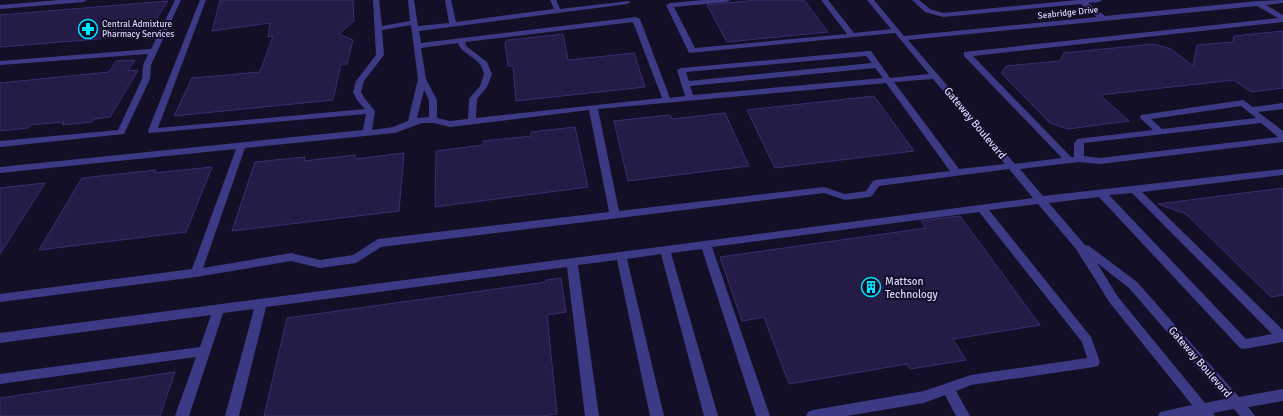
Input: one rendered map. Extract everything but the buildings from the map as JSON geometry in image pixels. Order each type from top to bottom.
[{"type":"street","points":[[0,7],[84,0]]},
{"type":"street","points":[[0,144],[121,132],[146,79],[147,65],[178,0]]},
{"type":"street","points":[[203,0],[152,131],[371,111]]},
{"type":"street","points":[[371,111],[361,100],[357,92],[360,81],[380,55],[376,0]]},
{"type":"street","points":[[411,0],[422,79],[412,120]]},
{"type":"street","points":[[448,0],[453,24]]},
{"type":"street","points":[[553,0],[558,11]]},
{"type":"street","points":[[727,0],[670,5],[692,51],[896,31]]},
{"type":"street","points":[[824,0],[852,35]]},
{"type":"street","name":"Gateway Boulevard","points":[[870,0],[1080,246],[1114,300],[1206,412]]},
{"type":"street","points":[[915,0],[928,11],[943,15],[1099,0]]},
{"type":"street","name":"Seabridge Drive","points":[[903,38],[1280,0]]},
{"type":"street","points":[[1081,1],[1103,18]]},
{"type":"street","points":[[378,29],[453,24],[627,2]]},
{"type":"street","points":[[1258,3],[1283,19]]},
{"type":"street","points":[[418,46],[636,19],[667,101]]},
{"type":"street","points":[[1069,160],[967,54],[1283,19]]},
{"type":"street","points":[[461,40],[463,47],[478,56],[487,66],[488,77],[484,86],[473,98],[472,121]]},
{"type":"street","points":[[0,63],[154,51]]},
{"type":"street","points":[[690,99],[681,70],[868,52],[957,173]]},
{"type":"street","points":[[685,84],[877,64]]},
{"type":"street","points":[[0,170],[395,130],[412,120],[433,119],[450,124],[593,108],[935,76]]},
{"type":"street","points":[[422,79],[433,100],[433,119]]},
{"type":"street","points":[[1159,131],[1144,118],[1242,104],[1283,138]]},
{"type":"street","points":[[1251,110],[1283,106]]},
{"type":"street","points":[[593,108],[615,215]]},
{"type":"street","points":[[367,133],[371,111]]},
{"type":"street","points":[[1079,159],[1080,141],[1263,120]]},
{"type":"street","points":[[0,298],[196,273],[291,257],[320,264],[356,259],[378,243],[824,190],[845,197],[869,194],[876,183],[1079,159],[1100,161],[1283,138]]},
{"type":"street","points":[[196,273],[242,145]]},
{"type":"street","points":[[0,338],[1041,200],[1283,172]]},
{"type":"street","points":[[1135,190],[1283,337]]},
{"type":"street","points":[[1102,194],[1244,344],[1283,337]]},
{"type":"street","points":[[813,416],[924,397],[971,380],[1094,362],[1087,340],[982,208]]},
{"type":"street","points":[[706,245],[763,416]]},
{"type":"street","name":"Gateway Boulevard","points":[[1080,246],[1134,285],[1248,416]]},
{"type":"street","points":[[665,250],[711,416]]},
{"type":"street","points":[[621,256],[657,416]]},
{"type":"street","points":[[572,263],[592,416]]},
{"type":"street","points":[[232,416],[260,304]]},
{"type":"street","points":[[182,416],[218,310]]},
{"type":"street","points":[[0,379],[204,351]]},
{"type":"street","points":[[948,388],[963,416]]},
{"type":"street","points":[[1165,416],[1206,412],[1236,403],[1283,395]]},
{"type":"place","name":"Central Admixture Pharmacy Services","points":[[88,29]]},
{"type":"place","name":"Mattson Technology","points":[[871,287]]}]
